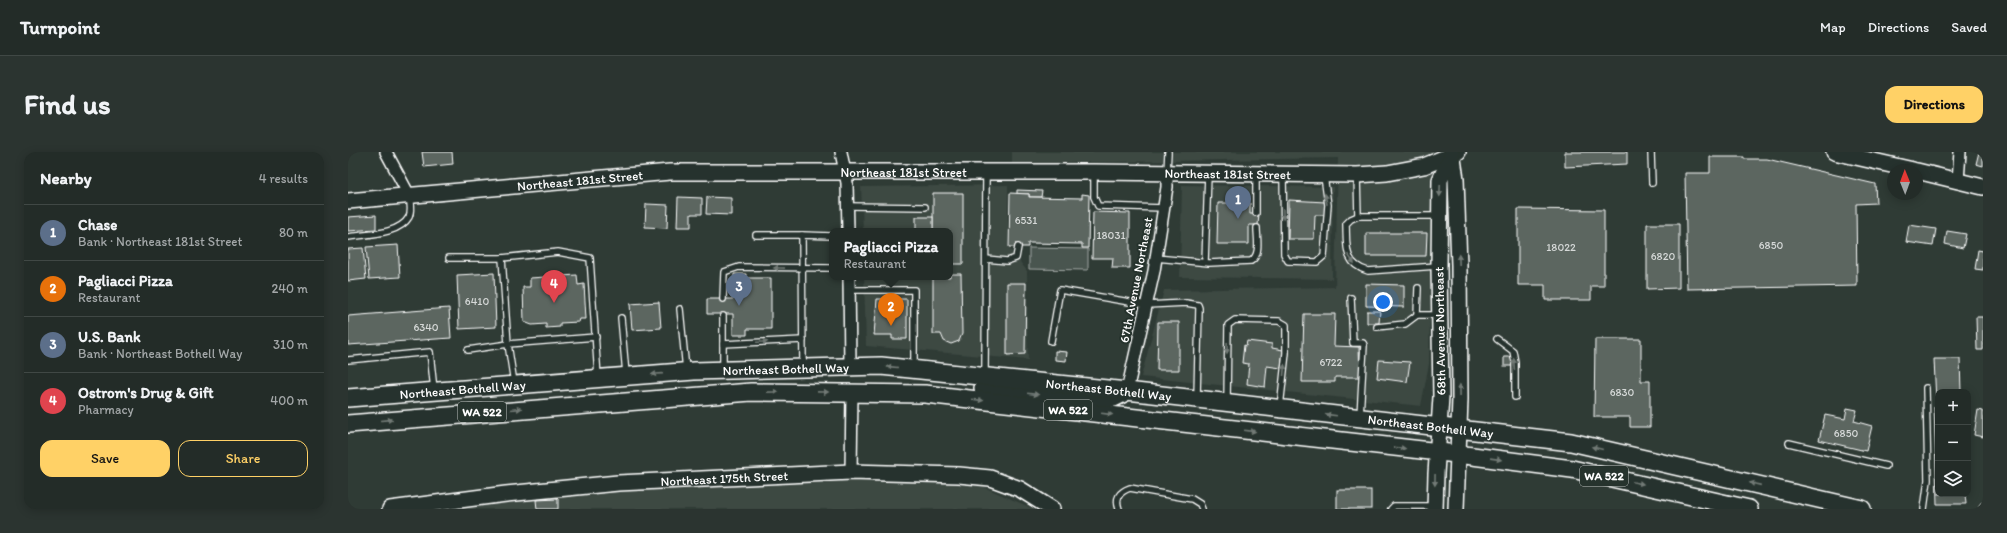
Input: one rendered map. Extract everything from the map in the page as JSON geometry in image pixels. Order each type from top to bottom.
[{"type":"main road","name":"Northeast Bothell Way","points":[[348,398],[626,376],[723,370],[850,366],[914,369],[1227,402],[1571,442],[1862,509]]},
{"type":"main road","points":[[672,398],[728,380],[826,377],[850,366]]},
{"type":"main road","points":[[419,418],[447,409],[490,404],[509,395],[514,385]]},
{"type":"main road","points":[[925,394],[966,386],[1098,401],[1114,398],[1127,391]]},
{"type":"main road","name":"Northeast Bothell Way","points":[[348,424],[751,392],[925,394],[1437,451],[1572,469],[1749,509]]},
{"type":"street","points":[[386,152],[409,195]]},
{"type":"street","points":[[841,152],[847,183],[848,228]]},
{"type":"street","points":[[1834,152],[1887,164]]},
{"type":"street","points":[[1958,181],[1960,152]]},
{"type":"street","name":"Northeast 181st Street","points":[[348,201],[670,172],[1094,172],[1324,176],[1357,175],[1387,173],[1424,166],[1454,153]]},
{"type":"street","name":"68th Avenue Northeast","points":[[1435,508],[1441,397],[1441,315],[1439,266],[1440,180],[1454,153]]},
{"type":"street","name":"68th Avenue Northeast","points":[[1454,153],[1459,265],[1460,399],[1456,509]]},
{"type":"street","points":[[1923,172],[1983,187]]},
{"type":"street","name":"67th Avenue Northeast","points":[[1127,391],[1147,305],[1156,258],[1164,208],[1167,173]]},
{"type":"street","points":[[849,280],[850,366]]},
{"type":"street","points":[[851,472],[852,392]]},
{"type":"street","name":"Northeast 175th Street","points":[[390,509],[506,494],[618,483],[851,472],[959,475],[990,478],[1020,489],[1052,509]]},
{"type":"lane","points":[[1167,173],[1168,152]]},
{"type":"lane","points":[[1651,152],[1652,183]]},
{"type":"lane","points":[[985,376],[986,172]]},
{"type":"lane","points":[[1094,172],[1094,197],[1098,206],[1164,208]]},
{"type":"lane","points":[[1205,262],[1208,174]]},
{"type":"lane","points":[[1256,175],[1256,213]]},
{"type":"lane","points":[[1283,175],[1284,254],[1288,261],[1317,262],[1324,256],[1327,221],[1328,205],[1324,176]]},
{"type":"lane","points":[[1357,175],[1358,216]]},
{"type":"lane","points":[[348,237],[390,230],[399,227],[410,216],[411,208],[409,195]]},
{"type":"lane","points":[[848,206],[926,206]]},
{"type":"lane","points":[[1439,216],[1358,216],[1347,222],[1347,254],[1358,268],[1368,271],[1439,266]]},
{"type":"lane","points":[[1156,258],[1205,262],[1251,261],[1255,258],[1257,253],[1256,228]]},
{"type":"lane","points":[[756,234],[829,236]]},
{"type":"lane","points":[[802,235],[803,368]]},
{"type":"lane","points":[[986,260],[1007,261],[1016,258],[1018,247]]},
{"type":"lane","points":[[449,258],[502,258],[558,252],[590,258],[598,379]]},
{"type":"lane","points":[[502,258],[508,344],[514,385]]},
{"type":"lane","points":[[723,299],[724,272],[739,267],[829,268]]},
{"type":"lane","points":[[1417,315],[1418,288]]},
{"type":"lane","points":[[849,290],[914,290],[914,369]]},
{"type":"lane","points":[[1051,341],[1060,290],[1147,305],[1186,303],[1198,305],[1197,399]]},
{"type":"lane","points":[[1351,298],[1353,343],[1363,343],[1364,345],[1359,418]]},
{"type":"lane","points":[[680,309],[686,372]]},
{"type":"lane","points":[[1377,327],[1405,324],[1417,315],[1441,315]]},
{"type":"lane","points":[[723,316],[723,370]]},
{"type":"lane","points":[[621,318],[626,376]]},
{"type":"lane","points":[[1227,402],[1228,324],[1235,320],[1280,321],[1286,325],[1286,353],[1279,409]]},
{"type":"lane","points":[[468,350],[508,344],[596,337]]},
{"type":"lane","points":[[1497,338],[1512,350],[1515,362],[1514,397]]},
{"type":"lane","points":[[723,344],[802,340]]},
{"type":"lane","points":[[348,360],[430,352],[434,392]]},
{"type":"lane","points":[[1924,509],[1928,480],[1926,388]]},
{"type":"lane","points":[[1789,443],[1886,466]]},
{"type":"lane","points":[[1119,509],[1117,502],[1119,495],[1123,490],[1130,488],[1192,499],[1200,504],[1202,509]]},
{"type":"lane","points":[[1391,509],[1394,506],[1435,508]]},
{"type":"shaded area","points":[[1012,152],[1434,152],[1429,364],[1421,406],[1141,377],[1164,290],[1335,287],[1338,158],[1012,164]]},
{"type":"shaded area","points":[[1008,185],[1008,246],[1027,271],[1028,360],[866,346],[864,280],[953,280],[953,228],[863,228],[861,187]]},
{"type":"shaded area","points":[[1182,185],[1333,187],[1332,279],[1180,277]]},
{"type":"shaded area","points":[[1029,248],[1088,249],[1088,270],[1029,269]]},
{"type":"shaded area","points":[[854,479],[977,484],[1034,509],[463,509],[609,489]]},
{"type":"building","points":[[422,152],[452,152],[453,164],[424,167]]},
{"type":"building","points":[[1565,152],[1627,152],[1627,164],[1565,167]]},
{"type":"building","points":[[1979,152],[1983,152],[1983,166],[1976,164]]},
{"type":"building","points":[[1710,157],[1767,159],[1875,184],[1876,203],[1856,204],[1857,286],[1687,289],[1685,173],[1710,173]]},
{"type":"building","points":[[1017,190],[1042,191],[1041,197],[1029,197],[1029,194],[1017,194]]},
{"type":"building","points":[[933,193],[963,193],[963,264],[953,264],[953,228],[933,228]]},
{"type":"building","points":[[1010,193],[1029,194],[1029,197],[1082,198],[1082,194],[1089,195],[1088,248],[1082,248],[1082,244],[1031,243],[1028,243],[1028,247],[1009,247]]},
{"type":"building","points":[[678,197],[702,198],[702,214],[691,214],[691,227],[677,227]]},
{"type":"building","points":[[707,197],[731,198],[731,215],[706,214]]},
{"type":"building","points":[[1228,197],[1240,197],[1240,203],[1250,203],[1250,214],[1259,214],[1258,225],[1249,225],[1249,244],[1217,244],[1218,203],[1228,203]]},
{"type":"building","points":[[1289,200],[1325,202],[1325,215],[1315,215],[1314,239],[1288,239]]},
{"type":"building","points":[[646,204],[668,205],[667,228],[645,227]]},
{"type":"building","points":[[1518,209],[1604,210],[1604,286],[1591,286],[1591,300],[1545,300],[1545,285],[1518,285]]},
{"type":"building","points":[[1093,212],[1130,213],[1130,268],[1112,268],[1113,258],[1092,258]]},
{"type":"building","points":[[376,215],[376,229],[348,231],[348,217]]},
{"type":"building","points":[[916,217],[933,217],[933,228],[916,228]]},
{"type":"building","points":[[1647,224],[1679,224],[1679,288],[1647,289]]},
{"type":"building","points":[[1909,225],[1936,229],[1933,246],[1906,242]]},
{"type":"building","points":[[1947,231],[1966,234],[1963,248],[1945,244]]},
{"type":"building","points":[[1366,233],[1427,233],[1426,256],[1366,256]]},
{"type":"building","points":[[398,245],[400,277],[369,279],[366,247]]},
{"type":"building","points":[[363,248],[366,279],[348,281],[348,249]]},
{"type":"building","points":[[1978,250],[1983,251],[1983,270],[1975,269]]},
{"type":"building","points":[[494,273],[496,327],[459,329],[457,275]]},
{"type":"building","points":[[734,274],[746,274],[746,278],[771,278],[771,329],[747,329],[747,335],[733,335],[733,314],[707,314],[707,299],[734,299]]},
{"type":"building","points":[[953,274],[961,274],[962,334],[959,341],[951,344],[944,341],[941,334],[933,334],[933,280],[953,280]]},
{"type":"building","points":[[577,275],[578,285],[584,284],[586,319],[580,319],[579,322],[560,323],[560,327],[546,328],[546,324],[532,325],[524,322],[523,287],[530,287],[530,278]]},
{"type":"building","points":[[1007,283],[1026,283],[1025,354],[1007,355]]},
{"type":"building","points":[[1366,284],[1404,285],[1404,307],[1366,306]]},
{"type":"building","points":[[877,299],[907,299],[907,339],[892,339],[892,335],[874,335]]},
{"type":"building","points":[[659,302],[661,328],[632,330],[630,304]]},
{"type":"building","points":[[449,308],[451,338],[348,345],[348,316]]},
{"type":"building","points":[[1367,311],[1380,311],[1379,323],[1367,323]]},
{"type":"building","points":[[1304,314],[1335,314],[1334,346],[1359,347],[1360,377],[1335,377],[1335,382],[1302,382]]},
{"type":"building","points":[[1976,317],[1983,317],[1983,350],[1977,350]]},
{"type":"building","points":[[1158,322],[1179,322],[1179,370],[1157,370]]},
{"type":"building","points":[[1595,339],[1641,339],[1641,381],[1650,381],[1650,427],[1630,427],[1630,417],[1594,417]]},
{"type":"building","points":[[1247,341],[1272,344],[1272,348],[1283,350],[1281,368],[1267,366],[1265,387],[1247,384],[1249,364],[1242,363],[1244,345],[1246,346]]},
{"type":"building","points":[[1055,351],[1067,352],[1066,361],[1055,360]]},
{"type":"building","points":[[1504,357],[1516,357],[1516,366],[1504,366]]},
{"type":"building","points":[[1934,359],[1960,359],[1961,389],[1935,389]]},
{"type":"building","points":[[1379,360],[1410,362],[1407,382],[1377,378]]},
{"type":"building","points":[[1934,407],[1935,407],[1935,439]]},
{"type":"building","points":[[1847,408],[1857,410],[1854,421],[1872,426],[1866,451],[1819,440],[1825,415],[1845,419]]},
{"type":"building","points":[[1978,410],[1983,411],[1983,437],[1974,435]]},
{"type":"building","points":[[1337,490],[1371,490],[1371,509],[1337,509]]},
{"type":"building","points":[[1937,497],[1965,497],[1966,504],[1937,504]]},
{"type":"building","points":[[558,499],[558,509],[537,509],[536,500]]},
{"type":"place","name":"Chase","points":[[1238,219]]},
{"type":"place","name":"Ostrom's Drug & Gift","points":[[554,303]]},
{"type":"place","name":"U.S. Bank","points":[[739,306]]},
{"type":"place","name":"Pagliacci Pizza","points":[[891,326]]}]
